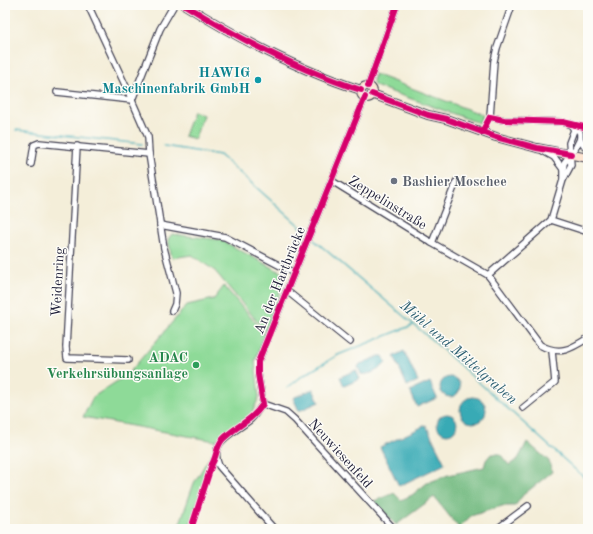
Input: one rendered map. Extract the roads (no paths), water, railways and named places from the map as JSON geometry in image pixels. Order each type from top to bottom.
[{"type":"main road","points":[[185,5],[227,31],[266,52],[312,72],[428,115],[446,119],[537,148],[588,158]]},
{"type":"street","points":[[88,5],[148,137],[149,154],[164,248],[176,293],[175,304],[172,311]]},
{"type":"street","points":[[132,100],[160,29],[174,5]]},
{"type":"street","name":"An der Hartbrücke","points":[[263,404],[258,374],[258,362],[367,92],[397,5]]},
{"type":"street","points":[[512,5],[494,61],[490,117],[504,120],[563,122],[572,124],[579,129],[580,138],[588,151]]},
{"type":"street","points":[[57,92],[132,100]]},
{"type":"street","points":[[572,124],[574,130],[569,143],[571,165],[563,180],[551,220],[488,275],[540,346],[552,351],[563,351],[570,349],[588,338]]},
{"type":"street","points":[[563,180],[564,163],[580,138]]},
{"type":"street","points":[[31,164],[34,145],[36,143],[149,154]]},
{"type":"street","name":"Weidenring","points":[[77,146],[66,334],[67,358],[128,360]]},
{"type":"street","points":[[537,148],[554,157],[563,169]]},
{"type":"street","name":"Zeppelinstraße","points":[[332,181],[432,243],[488,275]]},
{"type":"street","name":"Zeppelinstraße","points":[[432,243],[456,182]]},
{"type":"street","points":[[551,220],[588,232]]},
{"type":"street","points":[[160,225],[225,238],[294,273]]},
{"type":"street","name":"An der Hartbrücke","points":[[287,291],[350,342]]},
{"type":"street","points":[[523,408],[555,382],[552,351]]},
{"type":"street","points":[[263,404],[251,418],[223,439],[216,451],[216,458],[219,466],[274,529]]},
{"type":"street","name":"Neuwiesenfeld","points":[[263,404],[286,412],[295,420],[394,529]]},
{"type":"street","points":[[497,529],[528,506]]},
{"type":"water","points":[[404,351],[418,381],[407,386],[394,356]]},
{"type":"water","points":[[379,356],[383,356],[386,362],[384,365],[371,373],[361,374],[358,367],[360,364]]},
{"type":"water","points":[[356,370],[360,379],[344,386],[340,377]]},
{"type":"water","points":[[450,377],[457,380],[460,387],[457,394],[450,397],[443,394],[440,387],[443,380]]},
{"type":"water","points":[[430,382],[437,398],[417,407],[410,391]]},
{"type":"water","points":[[313,389],[319,402],[299,411],[293,398]]},
{"type":"water","points":[[473,397],[482,401],[486,410],[482,419],[473,423],[464,419],[460,410],[464,401]]},
{"type":"water","points":[[447,414],[454,417],[457,424],[454,431],[447,434],[440,431],[437,424],[440,417]]},
{"type":"water","points":[[426,425],[445,464],[399,486],[380,447]]},
{"type":"waterway","name":"Mühl und Mittelgraben","points":[[16,130],[142,144]]},
{"type":"waterway","name":"Mühl und Mittelgraben","points":[[164,146],[220,155],[303,229]]},
{"type":"waterway","name":"Mühl und Mittelgraben","points":[[314,240],[432,340],[588,481]]},
{"type":"waterway","points":[[287,388],[301,377],[338,355],[413,325]]},
{"type":"place","name":"HAWIG Maschinenfabrik GmbH","points":[[258,80]]},
{"type":"place","name":"Bashier Moschee","points":[[394,181]]},
{"type":"place","name":"ADAC Verkehrsübungsanlage","points":[[196,365]]}]
